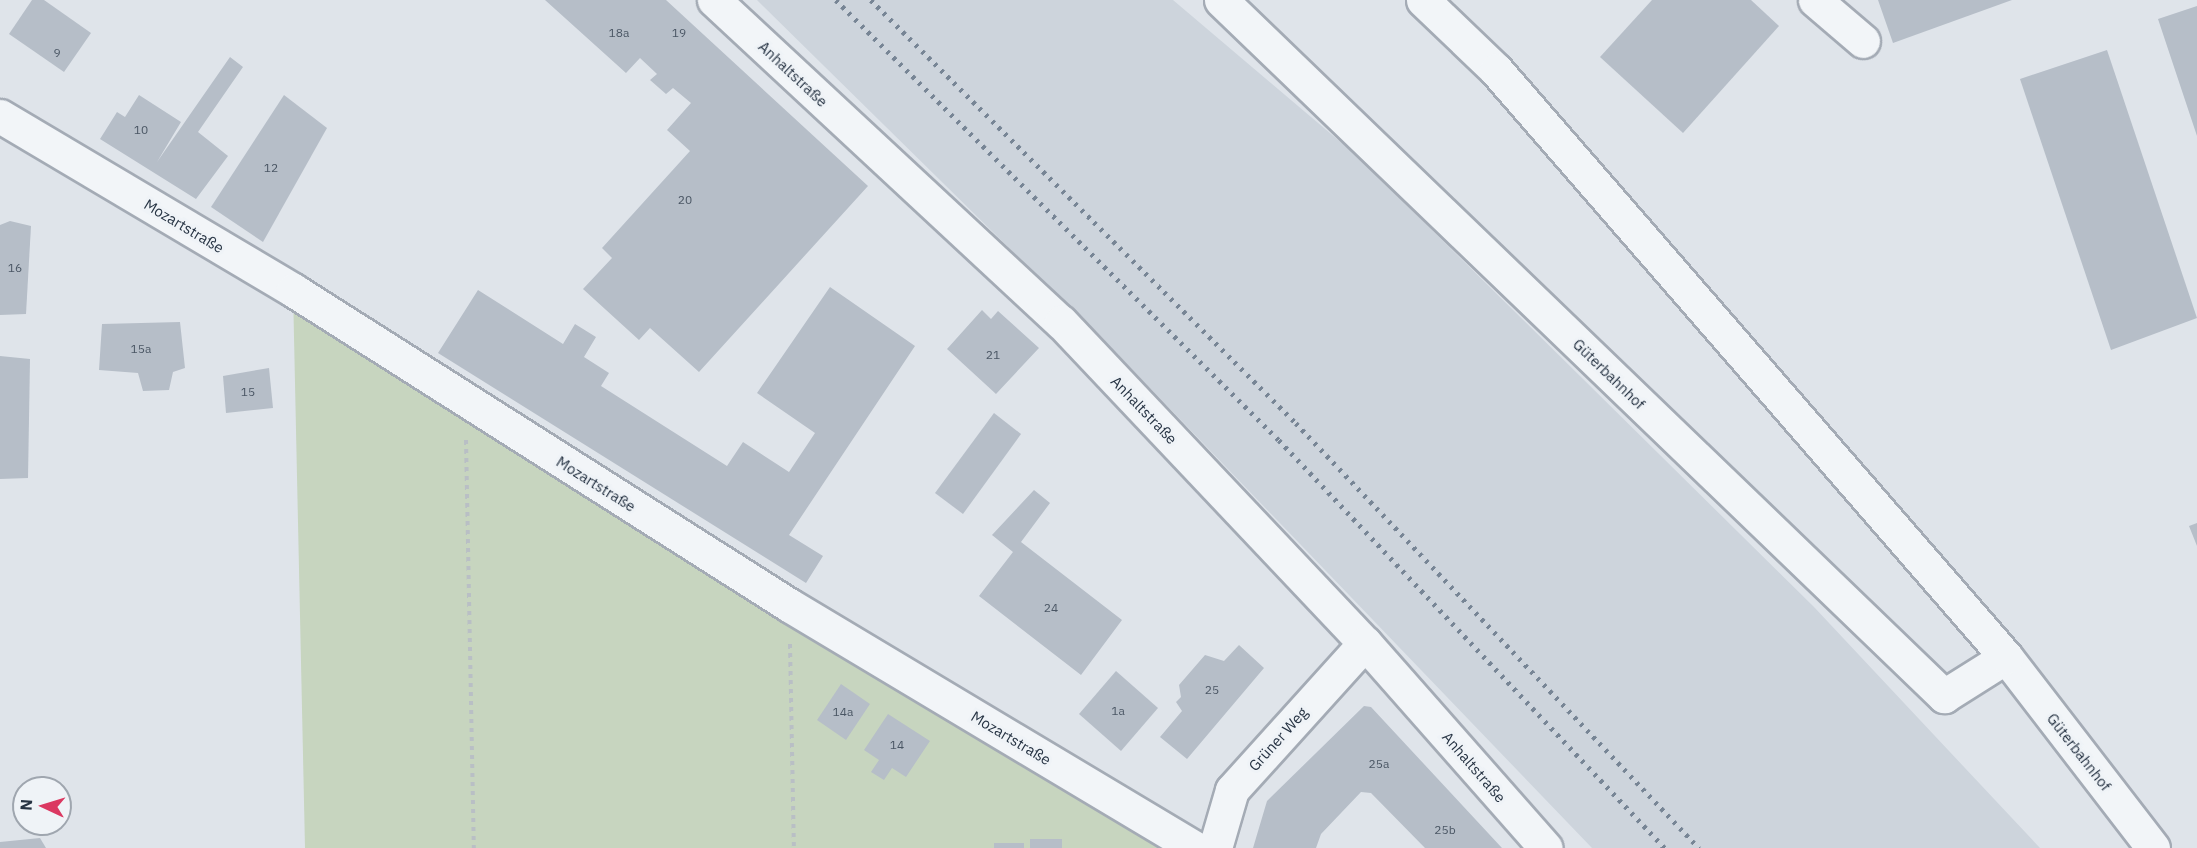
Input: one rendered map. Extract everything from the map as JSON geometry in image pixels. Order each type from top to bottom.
[{"type":"street","name":"Anhaltstraße","points":[[714,0],[1061,322],[1365,643],[1546,848]]},
{"type":"street","name":"Güterbahnhof","points":[[1221,0],[1944,696],[2006,657]]},
{"type":"street","name":"Güterbahnhof","points":[[1423,0],[1496,70],[2006,657],[2153,848]]},
{"type":"street","points":[[1815,0],[1863,41]]},
{"type":"street","name":"Mozartstraße","points":[[0,116],[293,290],[466,403],[789,605],[1195,848]]},
{"type":"street","name":"Grüner Weg","points":[[1215,848],[1232,790],[1365,643]]},
{"type":"path","points":[[466,403],[474,848]]},
{"type":"path","points":[[789,605],[794,848]]},
{"type":"shaded area","points":[[757,0],[1173,0],[1357,156],[1814,607],[2040,848],[1592,848],[1127,364]]},
{"type":"green space","points":[[293,290],[1195,848],[305,848]]},
{"type":"building","points":[[32,0],[44,0],[91,33],[64,72],[9,34]]},
{"type":"building","points":[[545,0],[666,0],[868,186],[699,372],[650,328],[639,340],[583,289],[612,258],[602,248],[690,151],[667,130],[691,103],[673,88],[666,94],[650,80],[657,74],[640,58],[626,73]]},
{"type":"building","points":[[1652,0],[1751,0],[1779,26],[1683,133],[1600,57]]},
{"type":"building","points":[[1878,0],[2012,0],[1893,43]]},
{"type":"building","points":[[2197,6],[2197,136],[2158,19]]},
{"type":"building","points":[[2107,50],[2197,318],[2111,350],[2020,79]]},
{"type":"building","points":[[230,57],[243,67],[198,132],[228,156],[196,199],[100,139],[117,112],[125,117],[139,95],[181,122],[157,162]]},
{"type":"building","points":[[284,95],[327,128],[263,242],[211,207]]},
{"type":"building","points":[[10,221],[31,226],[26,314],[0,315],[0,225]]},
{"type":"building","points":[[830,287],[915,346],[789,535],[823,556],[806,583],[438,353],[478,290],[563,344],[575,324],[596,337],[584,357],[609,373],[601,386],[727,466],[743,442],[789,472],[815,433],[757,393]]},
{"type":"building","points":[[982,310],[991,319],[998,311],[1039,348],[996,394],[947,349]]},
{"type":"building","points":[[180,322],[185,368],[173,372],[169,390],[143,391],[138,373],[99,370],[102,324]]},
{"type":"building","points":[[0,356],[30,359],[28,478],[0,479]]},
{"type":"building","points":[[269,368],[273,408],[226,413],[223,376]]},
{"type":"building","points":[[994,413],[1021,434],[963,514],[935,493]]},
{"type":"building","points":[[1034,490],[1050,503],[1021,542],[1122,620],[1081,675],[979,596],[1013,552],[992,535]]},
{"type":"building","points":[[2197,523],[2197,546],[2189,526]]},
{"type":"building","points":[[1239,645],[1264,668],[1187,759],[1160,737],[1182,711],[1176,702],[1181,697],[1179,685],[1205,655],[1224,661]]},
{"type":"building","points":[[1116,671],[1158,708],[1121,751],[1079,714]]},
{"type":"building","points":[[841,684],[870,704],[846,740],[817,720]]},
{"type":"building","points":[[1364,706],[1371,707],[1502,848],[1425,848],[1371,793],[1361,792],[1321,834],[1316,848],[1253,848],[1267,801]]},
{"type":"building","points":[[888,714],[930,741],[906,777],[892,768],[884,780],[871,772],[879,760],[864,750]]},
{"type":"building","points":[[40,838],[46,848],[0,848],[0,842]]},
{"type":"building","points":[[1030,839],[1062,839],[1062,848],[1030,848]]},
{"type":"building","points":[[994,843],[1024,843],[1024,848],[994,848]]},
{"type":"railway","points":[[836,0],[1279,440],[1665,848]]},
{"type":"railway","points":[[871,0],[1296,423],[1699,848]]}]
